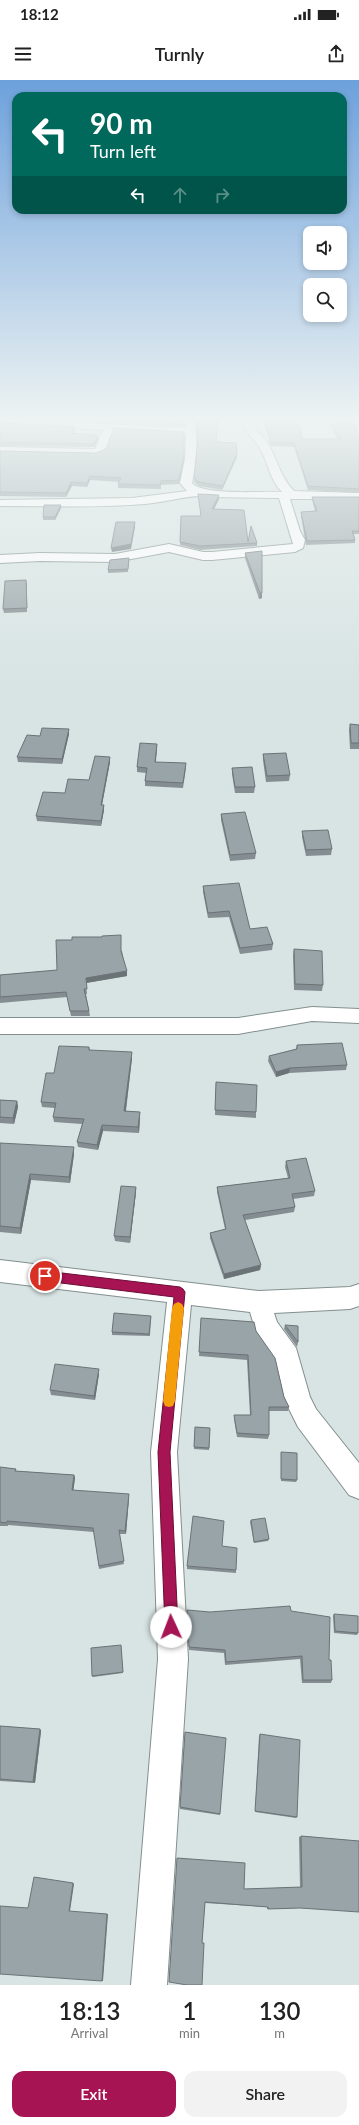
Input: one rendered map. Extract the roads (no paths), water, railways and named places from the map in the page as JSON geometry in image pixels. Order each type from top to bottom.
[{"type":"street","points":[[0,559],[40,557],[115,558],[168,548],[203,556],[212,556],[295,548],[298,545],[299,540],[294,531],[287,506]]},
{"type":"street","points":[[0,1026],[238,1026],[312,1014],[359,1016]]},
{"type":"street","points":[[0,1271],[259,1302],[350,1298],[359,1295]]},
{"type":"street","points":[[149,1985],[172,1659],[164,1452],[180,1292]]},
{"type":"street","points":[[259,1302],[266,1327],[287,1357],[298,1401],[307,1418],[359,1485]]}]
